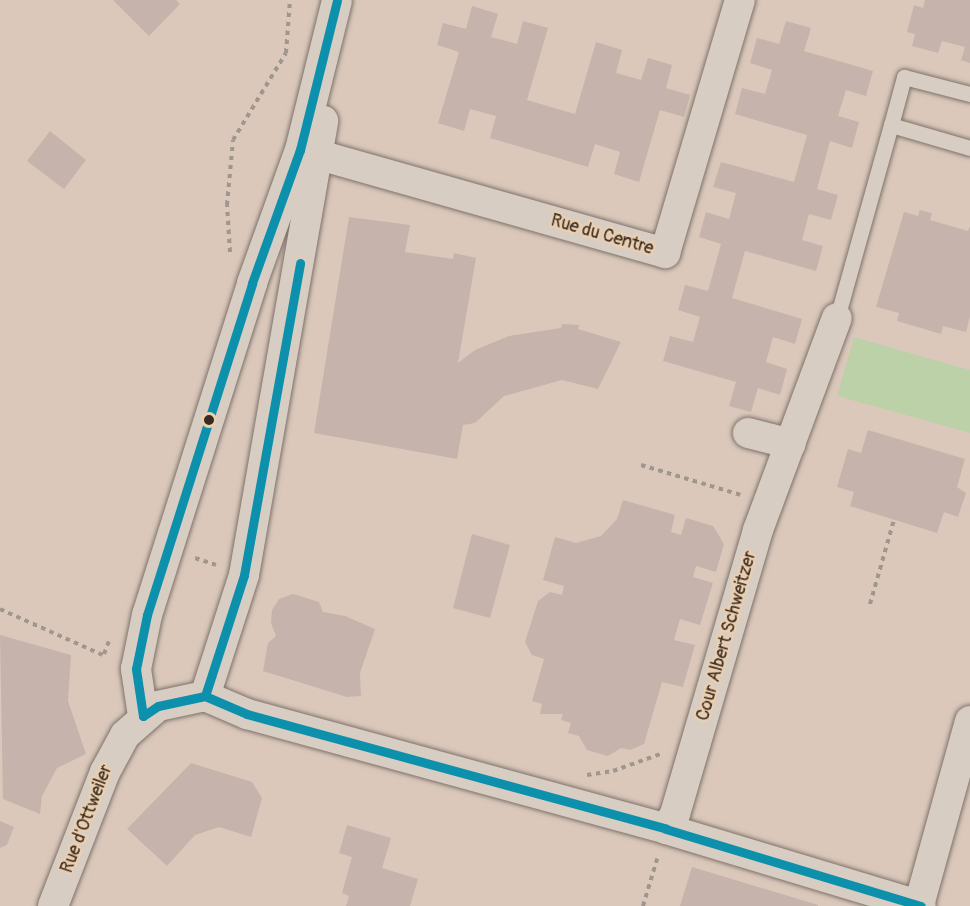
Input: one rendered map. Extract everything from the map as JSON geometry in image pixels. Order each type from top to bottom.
[{"type":"street","points":[[205,696],[244,575],[319,155],[337,0]]},
{"type":"street","points":[[134,726],[136,679],[147,615],[252,283],[300,150],[337,0]]},
{"type":"street","name":"Rue du Centre","points":[[319,155],[666,253],[740,0]]},
{"type":"street","name":"Cour Albert Schweitzer","points":[[666,829],[675,814],[768,503],[837,318]]},
{"type":"street","points":[[748,433],[791,444]]},
{"type":"street","points":[[134,726],[158,706],[205,696],[247,714],[666,829],[920,906],[970,721]]},
{"type":"street","name":"Rue d'Ottweiler","points":[[53,906],[105,772],[134,726]]},
{"type":"lane","points":[[837,318],[904,77],[970,94]]},
{"type":"lane","points":[[891,125],[970,148]]},
{"type":"path","points":[[230,263],[228,164],[233,140],[286,53],[290,0]]},
{"type":"path","points":[[641,465],[768,503]]},
{"type":"path","points":[[870,604],[894,520]]},
{"type":"path","points":[[169,549],[244,575]]},
{"type":"path","points":[[0,609],[104,654],[116,676],[136,679]]},
{"type":"path","points":[[104,654],[114,627]]},
{"type":"path","points":[[576,776],[645,761],[698,735]]},
{"type":"path","points":[[643,906],[666,829]]},
{"type":"green space","points":[[854,337],[970,370],[970,433],[837,396]]},
{"type":"building","points":[[113,0],[176,0],[180,4],[149,36]]},
{"type":"building","points":[[925,0],[970,0],[970,63],[961,60],[965,47],[942,41],[938,53],[912,46],[915,34],[907,32],[914,5],[923,8]]},
{"type":"building","points":[[472,6],[498,14],[491,37],[517,44],[523,21],[548,28],[527,100],[575,114],[596,42],[622,50],[616,73],[641,80],[648,58],[672,65],[666,88],[690,95],[684,117],[660,110],[639,182],[614,174],[620,152],[595,144],[588,167],[490,138],[496,116],[470,109],[464,131],[438,123],[459,52],[437,45],[443,23],[466,29]]},
{"type":"building","points":[[786,21],[811,28],[804,51],[873,71],[866,96],[846,90],[838,116],[859,122],[852,148],[830,141],[817,189],[838,195],[831,220],[809,214],[802,240],[823,246],[816,271],[745,251],[732,298],[802,319],[795,344],[773,337],[766,362],[787,369],[780,395],[758,388],[751,412],[729,406],[736,382],[663,361],[670,336],[693,342],[700,317],[678,310],[685,285],[708,291],[721,244],[699,237],[706,212],[729,219],[736,193],[713,187],[721,162],[794,182],[807,135],[735,114],[742,88],[765,94],[772,70],[750,63],[757,38],[779,44]]},
{"type":"building","points":[[50,131],[86,160],[64,189],[27,161]]},
{"type":"building","points":[[920,210],[932,213],[930,220],[968,231],[970,226],[970,316],[966,332],[943,326],[941,334],[897,321],[899,313],[876,307],[904,212],[918,216]]},
{"type":"building","points":[[349,217],[410,225],[405,252],[453,259],[454,253],[476,258],[458,363],[475,350],[509,336],[561,328],[562,324],[579,325],[578,329],[621,342],[598,389],[562,380],[504,396],[475,423],[463,425],[457,459],[314,433]]},
{"type":"building","points":[[868,430],[965,459],[957,487],[966,493],[958,517],[944,512],[937,533],[850,506],[854,492],[837,487],[848,449],[861,453]]},
{"type":"building","points":[[623,500],[675,515],[671,532],[681,535],[686,518],[713,526],[724,544],[716,572],[696,566],[693,577],[713,583],[700,625],[680,619],[674,640],[695,645],[683,687],[662,682],[644,744],[630,750],[621,748],[608,756],[587,750],[579,736],[568,733],[571,723],[561,720],[563,714],[540,714],[542,704],[532,701],[544,659],[532,655],[525,642],[538,601],[550,592],[562,595],[564,586],[543,580],[555,537],[576,543],[601,536],[617,519]]},
{"type":"building","points":[[472,534],[510,545],[490,618],[453,608]]},
{"type":"building","points":[[293,594],[319,602],[323,612],[345,616],[375,629],[360,673],[361,696],[347,697],[263,671],[268,643],[276,636],[271,623],[272,610],[279,599]]},
{"type":"building","points":[[0,635],[71,655],[68,701],[86,754],[57,768],[42,796],[40,814],[3,799]]},
{"type":"building","points":[[191,763],[252,782],[262,798],[251,837],[219,827],[195,835],[167,866],[127,829]]},
{"type":"building","points":[[0,821],[14,827],[7,845],[0,848]]},
{"type":"building","points":[[347,825],[391,838],[382,868],[418,879],[410,906],[346,906],[349,896],[342,893],[352,857],[339,853]]},
{"type":"building","points":[[692,867],[818,905],[818,906],[680,906]]},
{"type":"transit line","points":[[143,716],[136,669],[147,615],[252,283],[300,150],[337,0]]},
{"type":"transit line","points":[[205,696],[244,575],[300,263]]},
{"type":"transit line","points":[[143,716],[158,706],[205,696],[247,714],[666,829],[921,906]]}]
